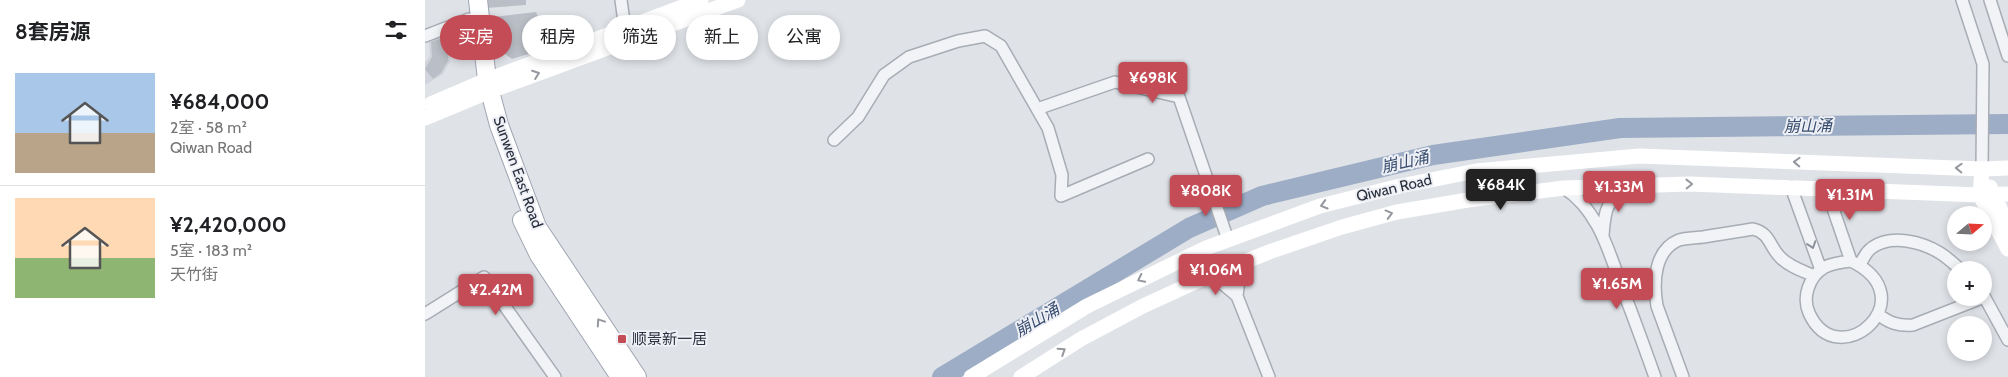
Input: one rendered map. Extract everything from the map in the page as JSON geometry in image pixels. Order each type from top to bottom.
[{"type":"main road","name":"Sunwen East Road","points":[[467,0],[469,15]]},
{"type":"main road","name":"Sunwen East Road","points":[[478,0],[487,126],[526,232],[539,255],[620,377]]},
{"type":"main road","points":[[662,15],[701,0]]},
{"type":"main road","points":[[425,107],[738,0]]},
{"type":"main road","points":[[425,118],[484,87],[604,38]]},
{"type":"main road","name":"Sunwen East Road","points":[[478,60],[484,87],[537,227],[637,377]]},
{"type":"main road","name":"Qiwan Road","points":[[971,377],[1087,306],[1206,248],[1225,233],[1320,206],[1401,186],[1476,171],[1639,156],[1982,169],[2008,168]]},
{"type":"main road","points":[[1982,169],[2008,226]]},
{"type":"main road","name":"Qiwan Road","points":[[1021,377],[1081,339],[1143,306],[1212,275],[1342,227],[1397,212],[1467,200],[1564,188],[1689,184],[1994,194]]},
{"type":"main road","points":[[1994,194],[2008,249]]},
{"type":"street","points":[[621,0],[623,15]]},
{"type":"street","points":[[1962,0],[1983,64],[1982,169]]},
{"type":"street","points":[[1990,0],[2008,56]]},
{"type":"street","points":[[425,36],[440,30]]},
{"type":"street","points":[[834,140],[858,118],[884,75],[909,57],[958,41],[985,36],[1001,46],[1048,128],[1062,175],[1061,196],[1148,159]]},
{"type":"street","points":[[1037,110],[1115,82],[1179,97],[1225,233]]},
{"type":"street","points":[[1603,235],[1604,218],[1612,199],[1630,187]]},
{"type":"street","points":[[1791,187],[1817,273]]},
{"type":"street","points":[[1564,188],[1584,204],[1603,235],[1655,377]]},
{"type":"street","points":[[1826,188],[1855,263]]},
{"type":"street","points":[[1683,377],[1657,306],[1655,294],[1659,260],[1667,248],[1679,240],[1753,229],[1767,236],[1781,258],[1817,273]]},
{"type":"street","points":[[1855,263],[1874,246],[1891,241],[1910,241],[1940,253],[1950,261]]},
{"type":"street","points":[[1835,263],[1855,263],[1870,273],[1878,283],[1881,295],[1881,308],[1876,320],[1856,336],[1845,338],[1833,336],[1813,322],[1808,311],[1806,299],[1809,287],[1817,273],[1835,263]]},
{"type":"street","points":[[1237,296],[1241,264]]},
{"type":"street","points":[[1212,275],[1237,296],[1269,377]]},
{"type":"street","points":[[425,314],[484,277],[555,377]]},
{"type":"street","points":[[1878,314],[1893,324],[1902,326],[1913,325],[1961,306]]},
{"type":"street","points":[[1989,306],[2008,340]]},
{"type":"shaded area","points":[[440,37],[440,60],[450,60],[450,62],[443,74],[425,85],[425,62],[430,56],[429,41]]},
{"type":"building","points":[[486,0],[526,0],[526,5],[486,8]]},
{"type":"building","points":[[536,12],[537,15],[522,15],[522,56],[512,59],[512,15]]},
{"type":"building","points":[[440,39],[440,60],[448,60],[441,73],[433,79],[425,69],[432,57],[431,42]]},
{"type":"waterway","name":"崩山涌","points":[[942,377],[1189,228],[1262,196],[1433,155],[1620,128],[2008,124]]},
{"type":"place","name":"顺景新一居","points":[[622,339]]}]
